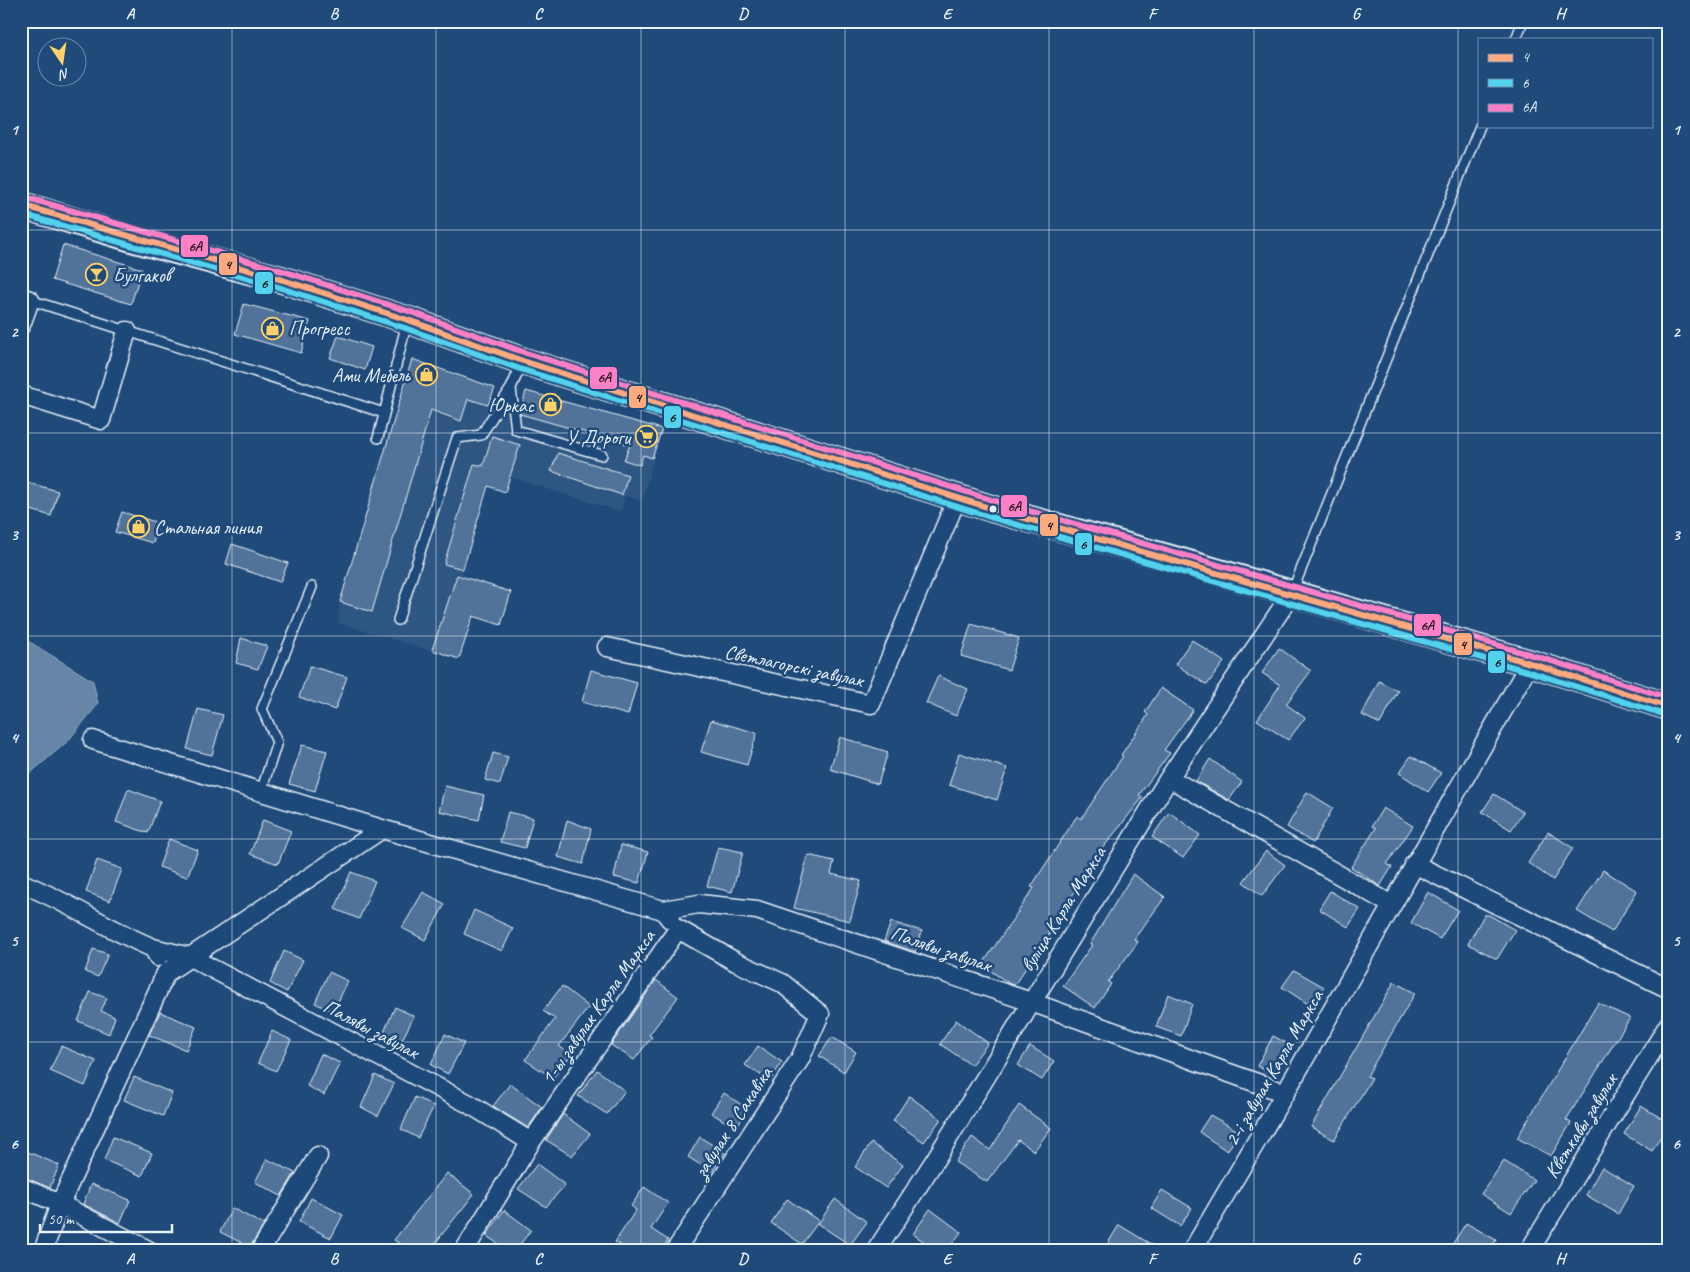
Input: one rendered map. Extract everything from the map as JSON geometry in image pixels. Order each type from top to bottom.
[{"type":"main road","points":[[21,204],[137,240],[283,280],[408,320],[523,361],[957,498],[1292,593],[1530,663],[1669,707]]},
{"type":"street","points":[[21,326],[26,298]]},
{"type":"street","points":[[21,395],[101,420],[127,331]]},
{"type":"street","name":"Светлагорскі завулак","points":[[607,647],[871,704],[957,498]]},
{"type":"street","name":"вуліца Карла Маркса","points":[[876,1251],[935,1160],[1169,778],[1292,593]]},
{"type":"street","name":"2-і завулак Карла Маркса","points":[[1192,1251],[1285,1093],[1530,663]]},
{"type":"street","name":"Палявы завулак","points":[[93,740],[382,829],[663,910],[699,904],[757,910],[1031,1002],[1285,1093]]},
{"type":"street","points":[[1169,778],[1392,905]]},
{"type":"street","points":[[43,1251],[60,1204],[166,973],[382,829]]},
{"type":"street","points":[[1414,864],[1669,988]]},
{"type":"street","name":"Палявы завулак","points":[[21,882],[49,894],[119,934],[153,948],[190,957],[471,1105],[531,1142]]},
{"type":"street","points":[[663,910],[678,929]]},
{"type":"street","name":"1-ы завулак Карла Маркса","points":[[464,1251],[531,1142],[678,929],[736,962],[782,983],[820,1014]]},
{"type":"street","points":[[153,948],[166,973]]},
{"type":"street","name":"завулак 8 Сакавіка","points":[[675,1251],[800,1059],[820,1014]]},
{"type":"street","name":"Кветкавы завулак","points":[[1529,1251],[1669,1024]]},
{"type":"street","points":[[260,1251],[318,1156]]},
{"type":"street","points":[[21,1188],[60,1204],[150,1251]]},
{"type":"lane","points":[[1516,38],[1523,21]]},
{"type":"lane","points":[[1292,593],[1479,128]]},
{"type":"lane","points":[[26,298],[384,413]]},
{"type":"lane","points":[[378,438],[408,320]]},
{"type":"lane","points":[[398,620],[457,438],[481,435],[511,388],[523,361]]},
{"type":"lane","points":[[511,388],[516,430],[602,455]]},
{"type":"lane","points":[[261,792],[278,742],[262,709],[312,588]]},
{"type":"shaded area","points":[[412,359],[495,388],[489,403],[499,406],[522,406],[526,391],[662,429],[642,501],[625,496],[621,512],[510,477],[505,492],[488,486],[462,577],[511,592],[501,625],[473,616],[459,659],[338,623],[340,602]]},
{"type":"shaded area","points":[[21,639],[28,641],[93,681],[98,704],[68,741],[21,781]]},
{"type":"building","name":"Булгаков","points":[[63,245],[142,269],[131,304],[52,280]]},
{"type":"building","name":"Прогресс","points":[[244,304],[310,321],[301,353],[235,334]]},
{"type":"building","points":[[338,336],[372,347],[365,370],[330,358]]},
{"type":"building","points":[[412,359],[495,388],[488,405],[468,399],[461,421],[431,410],[372,612],[340,602]]},
{"type":"building","points":[[526,391],[662,429],[652,458],[643,455],[640,465],[624,460],[630,445],[520,414]]},
{"type":"building","points":[[492,436],[520,445],[505,492],[488,486],[463,569],[444,564],[474,464],[483,466]]},
{"type":"building","points":[[558,453],[628,475],[622,495],[551,471]]},
{"type":"building","points":[[21,481],[58,491],[51,516],[21,507]]},
{"type":"building","points":[[122,512],[159,523],[153,543],[115,532]]},
{"type":"building","points":[[232,544],[288,563],[280,582],[226,564]]},
{"type":"building","points":[[457,575],[511,592],[501,625],[473,616],[459,659],[432,650]]},
{"type":"building","points":[[971,624],[1019,638],[1009,670],[961,656]]},
{"type":"building","points":[[241,638],[267,646],[258,669],[236,663]]},
{"type":"building","points":[[1192,640],[1224,662],[1207,685],[1175,664]]},
{"type":"building","points":[[1279,648],[1311,671],[1286,704],[1305,718],[1288,740],[1257,720],[1280,685],[1262,673]]},
{"type":"building","points":[[310,666],[347,677],[335,710],[299,697]]},
{"type":"building","points":[[591,670],[637,683],[628,715],[582,702]]},
{"type":"building","points":[[938,676],[968,689],[956,716],[926,703]]},
{"type":"building","points":[[1379,681],[1398,691],[1380,724],[1362,715]]},
{"type":"building","points":[[1161,688],[1193,710],[1164,750],[1170,753],[1139,795],[1143,797],[1076,882],[1080,885],[1048,928],[1052,931],[1014,985],[1010,984],[982,965],[1034,888],[1031,887],[1077,816],[1081,819],[1123,756],[1121,755],[1148,715],[1145,712]]},
{"type":"building","points":[[198,709],[223,715],[212,755],[187,749]]},
{"type":"building","points":[[711,720],[757,733],[747,765],[701,752]]},
{"type":"building","points":[[840,737],[888,752],[878,784],[830,769]]},
{"type":"building","points":[[302,745],[327,751],[315,791],[289,784]]},
{"type":"building","points":[[493,753],[508,757],[500,784],[485,780]]},
{"type":"building","points":[[959,753],[1007,768],[997,800],[949,785]]},
{"type":"building","points":[[1411,756],[1441,773],[1428,792],[1399,773]]},
{"type":"building","points":[[1210,759],[1242,782],[1229,800],[1196,781]]},
{"type":"building","points":[[445,786],[484,795],[479,820],[439,811]]},
{"type":"building","points":[[128,789],[160,801],[148,833],[116,822]]},
{"type":"building","points":[[1307,792],[1333,808],[1313,843],[1287,827]]},
{"type":"building","points":[[1494,794],[1523,812],[1511,830],[1482,812]]},
{"type":"building","points":[[1383,808],[1413,826],[1387,864],[1392,867],[1380,886],[1351,867],[1376,828],[1372,826]]},
{"type":"building","points":[[508,812],[533,818],[525,848],[500,842]]},
{"type":"building","points":[[1169,812],[1200,835],[1183,858],[1152,837]]},
{"type":"building","points":[[263,820],[291,831],[278,864],[250,854]]},
{"type":"building","points":[[567,820],[591,829],[583,864],[558,857]]},
{"type":"building","points":[[1548,832],[1573,848],[1553,880],[1528,863]]},
{"type":"building","points":[[169,839],[198,850],[187,877],[159,867]]},
{"type":"building","points":[[621,845],[648,852],[639,883],[614,877]]},
{"type":"building","points":[[718,847],[743,852],[732,892],[707,886]]},
{"type":"building","points":[[1266,851],[1285,865],[1262,896],[1243,882]]},
{"type":"building","points":[[808,855],[834,861],[831,874],[861,881],[850,921],[794,908]]},
{"type":"building","points":[[97,860],[122,869],[110,901],[86,892]]},
{"type":"building","points":[[1603,870],[1637,891],[1612,932],[1577,911]]},
{"type":"building","points":[[351,872],[375,881],[359,919],[335,909]]},
{"type":"building","points":[[1133,874],[1165,897],[1134,939],[1138,942],[1108,982],[1111,984],[1095,1008],[1063,986],[1092,945],[1090,944]]},
{"type":"building","points":[[1330,891],[1360,909],[1348,927],[1319,909]]},
{"type":"building","points":[[423,892],[445,904],[425,940],[402,928]]},
{"type":"building","points":[[1428,892],[1458,910],[1440,939],[1411,923]]},
{"type":"building","points":[[474,910],[513,928],[502,951],[464,934]]},
{"type":"building","points":[[1484,915],[1489,915],[1515,930],[1497,959],[1468,944]]},
{"type":"building","points":[[891,922],[922,931],[915,952],[884,941]]},
{"type":"building","points":[[93,949],[108,954],[98,977],[85,972]]},
{"type":"building","points":[[284,951],[303,960],[287,992],[270,983]]},
{"type":"building","points":[[1294,970],[1324,987],[1311,1006],[1282,987]]},
{"type":"building","points":[[329,972],[348,981],[333,1012],[315,1003]]},
{"type":"building","points":[[656,980],[678,997],[649,1035],[652,1037],[634,1060],[611,1045]]},
{"type":"building","points":[[1394,982],[1415,993],[1367,1076],[1372,1078],[1334,1140],[1311,1127]]},
{"type":"building","points":[[562,986],[589,1007],[559,1046],[571,1055],[553,1078],[525,1060],[555,1019],[543,1011]]},
{"type":"building","points":[[90,992],[107,998],[101,1011],[115,1017],[109,1034],[78,1021]]},
{"type":"building","points":[[1168,994],[1192,1004],[1181,1036],[1156,1027]]},
{"type":"building","points":[[1598,1003],[1630,1018],[1566,1120],[1571,1123],[1551,1156],[1517,1138]]},
{"type":"building","points":[[395,1007],[414,1016],[398,1048],[381,1039]]},
{"type":"building","points":[[160,1012],[196,1027],[186,1050],[149,1035]]},
{"type":"building","points":[[956,1020],[988,1043],[971,1065],[940,1044]]},
{"type":"building","points":[[272,1031],[291,1040],[276,1071],[258,1063]]},
{"type":"building","points":[[445,1034],[464,1043],[448,1074],[431,1065]]},
{"type":"building","points":[[1273,1036],[1292,1046],[1275,1076],[1257,1066]]},
{"type":"building","points":[[832,1037],[856,1052],[844,1072],[819,1056]]},
{"type":"building","points":[[61,1046],[96,1061],[85,1086],[50,1071]]},
{"type":"building","points":[[758,1046],[782,1062],[770,1081],[745,1065]]},
{"type":"building","points":[[1030,1046],[1054,1061],[1042,1080],[1018,1065]]},
{"type":"building","points":[[321,1054],[340,1063],[324,1095],[307,1086]]},
{"type":"building","points":[[597,1070],[625,1091],[607,1114],[578,1096]]},
{"type":"building","points":[[375,1075],[394,1084],[378,1116],[361,1107]]},
{"type":"building","points":[[134,1077],[172,1093],[163,1116],[124,1100]]},
{"type":"building","points":[[510,1084],[542,1107],[528,1128],[493,1106]]},
{"type":"building","points":[[724,1093],[748,1109],[736,1128],[711,1113]]},
{"type":"building","points":[[909,1096],[941,1119],[924,1142],[893,1121]]},
{"type":"building","points":[[415,1097],[434,1106],[418,1138],[401,1129]]},
{"type":"building","points":[[1019,1105],[1051,1128],[1034,1151],[1018,1140],[987,1182],[955,1162],[972,1137],[990,1150]]},
{"type":"building","points":[[1641,1106],[1669,1123],[1652,1151],[1624,1134]]},
{"type":"building","points":[[563,1114],[590,1134],[572,1156],[546,1140]]},
{"type":"building","points":[[1210,1115],[1240,1132],[1227,1151],[1199,1132]]},
{"type":"building","points":[[113,1137],[152,1153],[142,1176],[104,1160]]},
{"type":"building","points":[[700,1137],[725,1153],[712,1172],[688,1157]]},
{"type":"building","points":[[871,1143],[903,1165],[886,1188],[855,1167]]},
{"type":"building","points":[[21,1149],[59,1165],[50,1188],[21,1176]]},
{"type":"building","points":[[267,1159],[295,1173],[281,1196],[255,1182]]},
{"type":"building","points":[[1504,1161],[1534,1180],[1511,1213],[1481,1194]]},
{"type":"building","points":[[537,1164],[565,1185],[546,1207],[518,1189]]},
{"type":"building","points":[[1602,1167],[1634,1186],[1618,1214],[1586,1195]]},
{"type":"building","points":[[447,1173],[474,1194],[429,1251],[411,1251],[394,1240]]},
{"type":"building","points":[[91,1184],[130,1200],[120,1223],[83,1204]]},
{"type":"building","points":[[644,1187],[668,1203],[651,1229],[668,1240],[661,1251],[630,1251],[615,1242],[636,1210],[631,1206]]},
{"type":"building","points":[[1162,1190],[1192,1208],[1180,1226],[1151,1208]]},
{"type":"building","points":[[311,1198],[343,1215],[331,1238],[299,1222]]},
{"type":"building","points":[[787,1199],[819,1221],[802,1244],[771,1223]]},
{"type":"building","points":[[835,1199],[867,1222],[850,1245],[818,1224]]},
{"type":"building","points":[[232,1208],[264,1225],[250,1247],[220,1232]]},
{"type":"building","points":[[930,1209],[961,1232],[947,1251],[938,1251],[913,1234]]},
{"type":"building","points":[[504,1210],[531,1230],[515,1251],[510,1251],[486,1236]]},
{"type":"building","points":[[1466,1223],[1496,1240],[1489,1251],[1448,1251]]},
{"type":"building","points":[[1119,1225],[1162,1251],[1120,1251],[1108,1243]]},
{"type":"transit line","name":"6А","points":[[24,197],[286,272],[411,312],[526,353],[995,501],[1532,655],[1669,698]]},
{"type":"transit line","name":"4","points":[[21,205],[283,280],[408,320],[523,361],[993,509],[1530,663],[1669,707]]},
{"type":"transit line","name":"6","points":[[21,214],[281,288],[405,328],[520,369],[990,517],[1527,671],[1666,715]]},
{"type":"place","name":"Булгаков","points":[[97,275]]},
{"type":"place","name":"Прогресс","points":[[273,328]]},
{"type":"place","name":"Ами Мебель","points":[[426,375]]},
{"type":"place","name":"Юркас","points":[[550,405]]},
{"type":"place","name":"У Дороги","points":[[646,437]]},
{"type":"place","name":"Стальная линия","points":[[138,527]]}]
